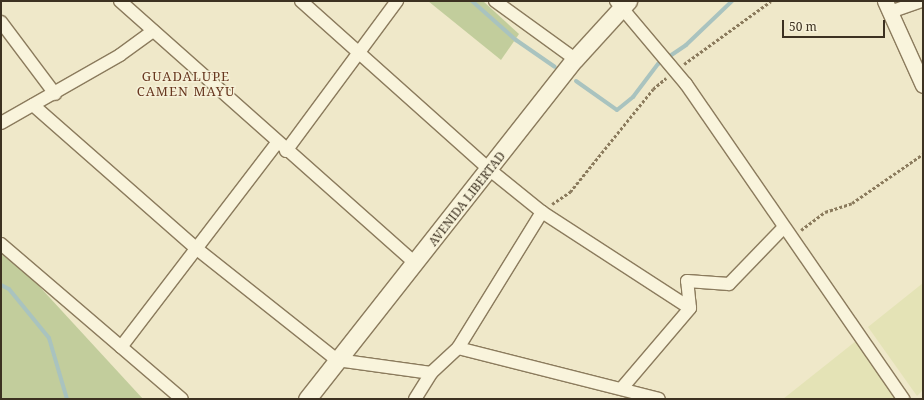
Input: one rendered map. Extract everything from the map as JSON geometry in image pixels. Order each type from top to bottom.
[{"type":"main road","name":"AVENIDA LIBERTAD","points":[[307,399],[416,264],[575,59],[622,4]]},
{"type":"street","points":[[120,1],[281,147],[416,264]]},
{"type":"street","points":[[301,1],[490,170],[542,212],[690,308]]},
{"type":"street","points":[[121,346],[197,249],[359,53],[397,1]]},
{"type":"street","points":[[495,1],[575,59]]},
{"type":"street","points":[[922,1],[887,7],[922,87]]},
{"type":"street","points":[[622,4],[674,71],[903,399]]},
{"type":"street","points":[[1,22],[55,94]]},
{"type":"street","points":[[1,123],[55,94],[153,31]]},
{"type":"street","points":[[33,105],[197,249],[337,360],[431,373]]},
{"type":"street","points":[[415,399],[431,373],[458,348],[542,212]]},
{"type":"street","points":[[622,388],[690,308],[686,281],[729,284],[786,233]]},
{"type":"street","points":[[1,244],[182,399]]},
{"type":"street","points":[[458,348],[622,388],[659,399]]},
{"type":"path","points":[[542,212],[570,192],[653,89],[674,71],[771,1]]},
{"type":"path","points":[[786,233],[825,212],[852,203],[923,154]]},
{"type":"green space","points":[[428,1],[483,1],[519,34],[501,60]]},
{"type":"green space","points":[[1,254],[27,273],[143,399],[1,399]]},
{"type":"green space","points":[[923,283],[923,390],[917,396],[868,327]]},
{"type":"green space","points":[[861,337],[904,399],[783,399]]},
{"type":"waterway","points":[[472,1],[516,40],[555,67]]},
{"type":"waterway","points":[[576,81],[617,110],[633,97],[658,64],[686,45],[732,1]]},
{"type":"waterway","points":[[1,285],[9,289],[49,338],[67,399]]},
{"type":"district","name":"GUADALUPE CAMEN MAYU","points":[[186,84]]}]
